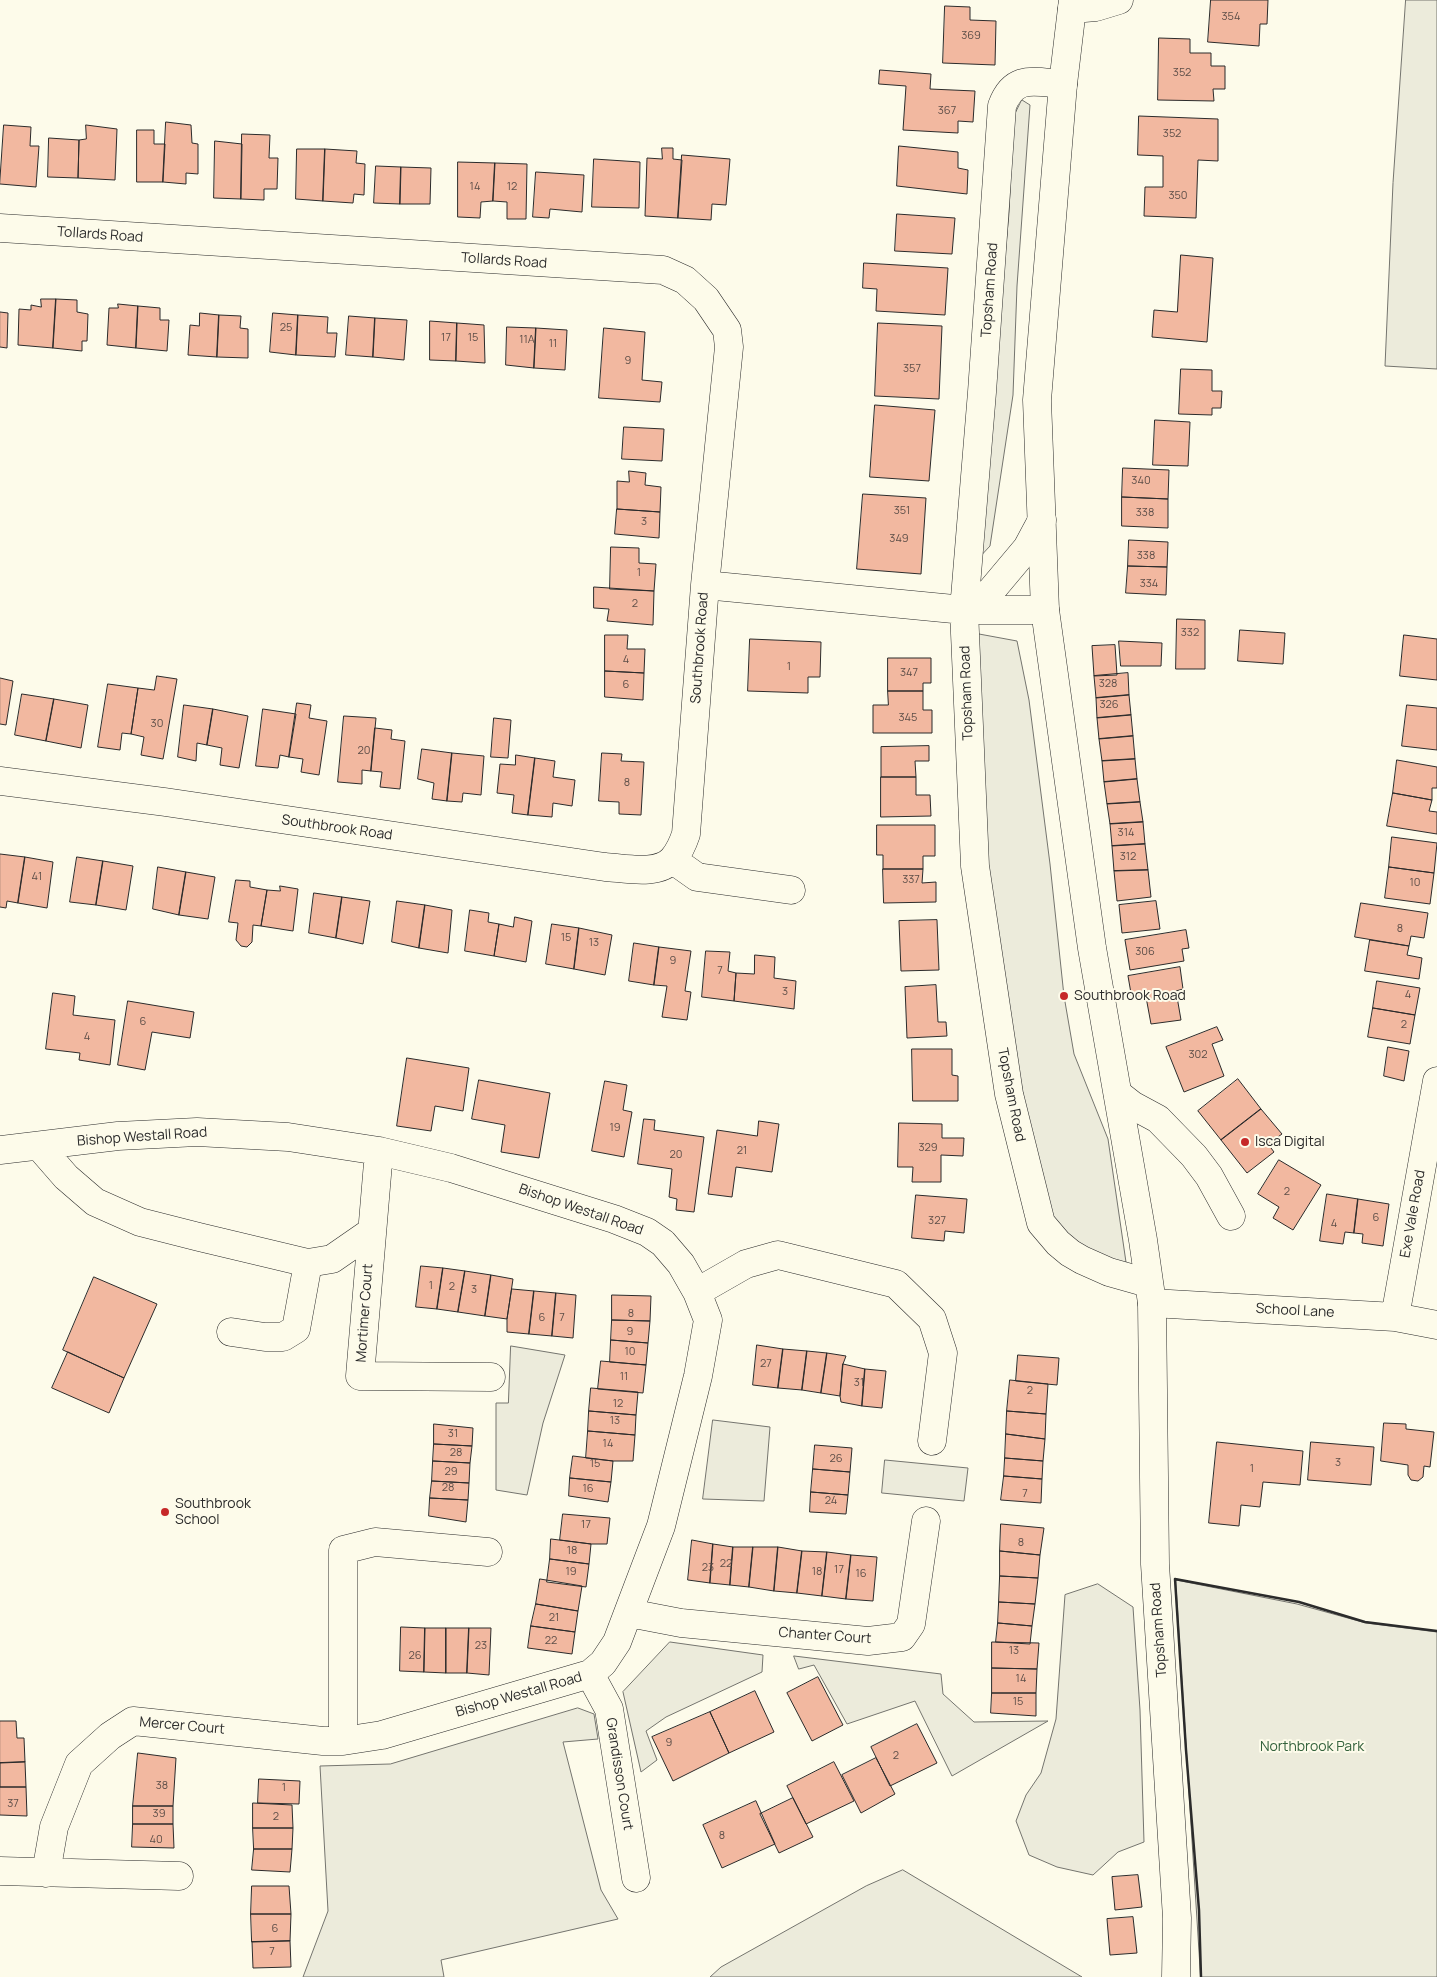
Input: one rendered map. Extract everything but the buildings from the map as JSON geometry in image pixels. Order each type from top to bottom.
[{"type":"street","name":"Topsham Road","points":[[1119,0],[1096,7],[1072,4],[1063,84],[1037,400],[1045,610],[1092,948],[1143,1240],[1150,1293],[1155,1564],[1178,1918],[1176,1977]]},
{"type":"street","name":"Topsham Road","points":[[1063,84],[1028,81],[1016,85],[1007,94],[1002,106],[970,610],[975,866],[1009,1094],[1041,1223],[1058,1243],[1070,1253],[1150,1293]]},
{"type":"street","name":"Tollards Road","points":[[0,228],[663,270],[685,280],[706,299],[720,317],[727,330],[729,347],[704,585]]},
{"type":"street","points":[[970,610],[1027,548],[1042,520]]},
{"type":"street","name":"Southbrook Road","points":[[0,781],[165,802],[604,867],[647,869],[661,867],[673,860],[686,834],[704,585],[970,610],[1045,610]]},
{"type":"street","points":[[673,860],[697,877],[791,890]]},
{"type":"street","name":"Exe Vale Road","points":[[1395,1317],[1437,1081]]},
{"type":"street","points":[[1118,1094],[1132,1105],[1158,1120],[1194,1156],[1209,1176],[1231,1216]]},
{"type":"street","name":"Bishop Westall Road","points":[[0,1150],[118,1136],[197,1132],[288,1137],[379,1151],[451,1168],[600,1214],[647,1232],[663,1243],[681,1264],[697,1292],[708,1320],[698,1376],[661,1526],[617,1642],[603,1662],[590,1674],[382,1735],[333,1741]]},
{"type":"street","points":[[39,1146],[66,1177],[95,1202],[131,1218],[199,1237],[308,1263],[332,1259],[371,1232]]},
{"type":"street","name":"Mortimer Court","points":[[379,1151],[360,1376],[491,1376]]},
{"type":"street","points":[[697,1292],[746,1264],[778,1255],[896,1284],[932,1319],[943,1352],[932,1441]]},
{"type":"street","points":[[231,1332],[264,1337],[283,1337],[296,1329],[308,1263]]},
{"type":"street","name":"School Lane","points":[[1150,1293],[1395,1317],[1437,1326]]},
{"type":"street","name":"Chanter Court","points":[[629,1613],[681,1623],[868,1641],[902,1637],[911,1624],[926,1521]]},
{"type":"street","points":[[333,1741],[343,1550],[375,1542],[488,1552]]},
{"type":"street","name":"Grandisson Court","points":[[590,1674],[609,1709],[636,1878]]},
{"type":"street","name":"Mercer Court","points":[[46,1873],[54,1827],[79,1764],[110,1736],[133,1721],[333,1741]]},
{"type":"street","points":[[0,1871],[179,1876]]},
{"type":"green space","points":[[1406,0],[1437,0],[1437,369],[1385,366],[1393,183]]},
{"type":"green space","points":[[1022,100],[1030,105],[1017,286],[1013,395],[990,546],[976,561],[1009,213],[1013,118]]},
{"type":"green space","points":[[979,634],[1017,641],[1029,700],[1050,864],[1064,996],[1074,1054],[1108,1139],[1127,1269],[1054,1231],[1041,1196],[979,846],[965,636]]},
{"type":"green space","points":[[511,1346],[565,1355],[543,1423],[527,1495],[496,1490],[496,1403],[508,1403]]},
{"type":"green space","points":[[713,1420],[770,1427],[764,1501],[703,1499]]},
{"type":"green space","points":[[885,1460],[968,1468],[964,1501],[882,1493]]},
{"type":"green space","name":"Northbrook Park","points":[[1176,1580],[1297,1604],[1366,1623],[1437,1632],[1437,1977],[1201,1977]]},
{"type":"green space","points":[[1098,1584],[1133,1607],[1140,1710],[1144,1842],[1118,1852],[1093,1875],[1057,1867],[1029,1855],[1016,1821],[1026,1795],[1041,1773],[1056,1719],[1065,1595]]},
{"type":"green space","points":[[670,1642],[763,1655],[762,1672],[666,1717],[646,1731],[657,1760],[641,1772],[623,1692]]},
{"type":"green space","points":[[794,1656],[941,1674],[943,1694],[974,1722],[1048,1721],[952,1776],[915,1701],[847,1724],[814,1665],[799,1669]]},
{"type":"green space","points":[[578,1708],[594,1714],[598,1739],[563,1742],[601,1890],[618,1919],[441,1960],[444,1977],[303,1977],[328,1911],[320,1766],[390,1764]]},
{"type":"green space","points":[[903,1870],[1082,1977],[710,1977],[721,1967],[866,1886]]},
{"type":"wall","points":[[1201,1977],[1199,1910],[1175,1579],[1299,1602],[1365,1622],[1437,1631]]},
{"type":"place","name":"Southbrook Road","points":[[1064,996]]},
{"type":"place","name":"Isca Digital","points":[[1245,1142]]},
{"type":"place","name":"Southbrook School","points":[[165,1512]]}]
